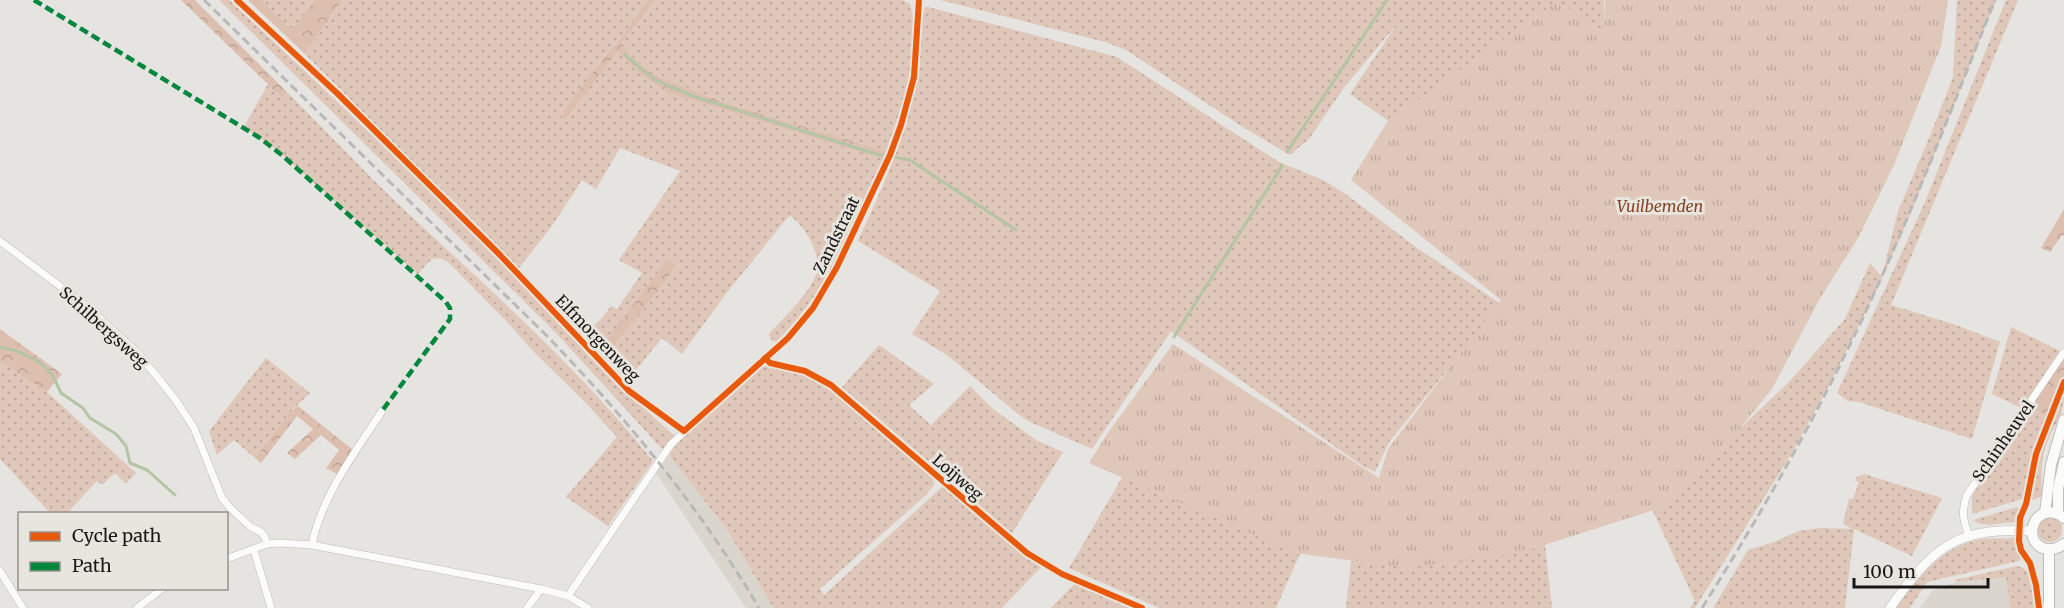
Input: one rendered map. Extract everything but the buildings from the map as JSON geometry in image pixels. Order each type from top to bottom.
[{"type":"main road","points":[[2064,420],[2051,465],[2045,513],[2036,520],[2032,531],[2037,543],[2049,549],[2058,548],[2064,543]]},
{"type":"main road","points":[[2045,513],[2061,516],[2057,493],[2064,462]]},
{"type":"main road","points":[[2049,549],[2049,608]]},
{"type":"street","name":"Zandstraat","points":[[568,596],[670,444],[788,338],[813,308],[837,267],[890,155],[901,125],[914,77],[919,0]]},
{"type":"street","name":"Schilbergsweg","points":[[0,242],[85,305],[137,352],[175,399],[194,428],[222,498],[251,527],[261,532],[267,544]]},
{"type":"street","name":"Elfmorgenweg","points":[[500,255],[629,391],[684,431]]},
{"type":"street","name":"Schinheuvel","points":[[1969,536],[1962,517],[1962,507],[1967,495],[2064,352]]},
{"type":"street","name":"Loijweg","points":[[765,358],[770,363],[805,371],[831,385],[1027,553],[1062,574],[1142,608]]},
{"type":"street","points":[[312,545],[313,536],[334,485],[382,411]]},
{"type":"street","points":[[1890,608],[1929,558],[1950,544],[1969,536],[1997,531],[2032,531]]},
{"type":"street","points":[[228,558],[267,544],[312,545],[541,589],[568,596],[588,608]]},
{"type":"street","points":[[254,550],[271,608]]},
{"type":"street","points":[[0,571],[23,608]]},
{"type":"street","points":[[527,608],[541,589]]},
{"type":"street","points":[[137,608],[160,590]]},
{"type":"shaded area","points":[[669,455],[728,531],[773,608],[746,608],[656,473]]},
{"type":"shaded area","points":[[2006,577],[2010,608],[1920,608],[1932,591],[1956,582]]},
{"type":"green space","points":[[181,0],[195,0],[287,92],[283,99]]},
{"type":"green space","points":[[219,0],[229,0],[339,103],[483,243],[635,400],[676,437],[662,449],[558,335]]},
{"type":"green space","points":[[248,0],[261,0],[292,29],[315,0],[342,0],[305,54]]},
{"type":"green space","points":[[261,0],[315,0],[292,29]]},
{"type":"green space","points":[[342,0],[648,0],[560,115],[565,119],[618,51],[637,72],[668,93],[883,159],[850,232],[825,278],[795,321],[777,341],[772,341],[769,334],[804,295],[815,278],[817,270],[814,247],[791,216],[725,295],[682,354],[662,338],[628,380],[606,357],[677,266],[668,259],[599,350],[588,331],[611,306],[617,309],[642,273],[619,260],[680,171],[620,148],[596,189],[582,180],[552,226],[519,268],[456,203],[372,124],[305,54]]},
{"type":"green space","points":[[648,0],[656,0],[622,43],[634,59],[657,76],[735,106],[886,151],[883,159],[668,93],[637,72],[618,51],[565,120],[559,116]]},
{"type":"green space","points":[[656,0],[903,0],[910,4],[914,21],[913,59],[904,98],[886,151],[735,106],[657,76],[634,59],[622,43]]},
{"type":"green space","points":[[940,0],[1604,0],[1604,40],[1498,45],[1390,122],[1350,94],[1397,24],[1343,89],[1309,139],[1290,155],[1241,126],[1126,50],[1105,42]]},
{"type":"green space","name":"Vuilbemden","points":[[1605,0],[1948,0],[1941,46],[1894,165],[1857,240],[1819,300],[1772,389],[1735,434],[1660,508],[1519,553],[1407,568],[1295,553],[1089,463],[1107,434],[1173,344],[1379,478],[1388,449],[1501,300],[1351,180],[1388,121],[1557,1],[1604,31]]},
{"type":"green space","points":[[1957,0],[1996,0],[1908,220],[1882,278],[1838,368],[1792,453],[1695,608],[1690,608],[1695,601],[1647,499],[1738,430],[1788,383],[1845,319],[1870,263],[1882,277],[1898,211],[1953,77]]},
{"type":"green space","points":[[2006,0],[2018,0],[1891,305],[1953,324],[2000,342],[1972,439],[1859,402],[1848,401],[1837,393],[1925,202]]},
{"type":"green space","points":[[925,7],[1117,57],[1279,162],[1325,181],[1347,195],[1417,248],[1501,304],[1389,442],[1375,472],[1361,465],[1171,331],[1092,449],[1030,422],[947,355],[912,334],[940,291],[858,241],[901,140],[918,76]]},
{"type":"green space","points":[[268,84],[283,99],[287,92],[399,205],[531,328],[594,393],[653,461],[608,526],[566,497],[617,437],[449,263],[435,258],[428,262],[418,274],[274,148],[244,127]]},
{"type":"green space","points":[[2064,209],[2064,236],[2062,235],[2050,252],[2041,248]]},
{"type":"green space","points":[[668,258],[677,266],[606,357],[599,350]]},
{"type":"green space","points":[[2011,327],[2060,351],[2022,408],[1992,394]]},
{"type":"green space","points":[[0,329],[62,374],[47,392],[0,362]]},
{"type":"green space","points":[[879,345],[934,384],[909,405],[931,425],[970,386],[993,409],[1036,440],[1063,452],[1012,533],[842,387]]},
{"type":"green space","points":[[2064,357],[2064,378],[2049,415],[2029,409]]},
{"type":"green space","points":[[266,358],[310,393],[290,412],[255,458],[234,440],[217,455],[209,431]]},
{"type":"green space","points":[[0,362],[47,392],[136,473],[126,484],[115,473],[102,485],[97,481],[70,510],[72,512],[49,512],[0,459]]},
{"type":"green space","points":[[769,366],[806,375],[828,387],[933,477],[934,485],[926,495],[820,589],[824,595],[943,486],[1014,547],[1042,566],[1002,608],[773,608],[728,531],[669,455],[684,435],[754,371]]},
{"type":"green space","points":[[2064,394],[2061,415],[2043,456],[2042,496],[2033,500],[2030,498],[2038,455]]},
{"type":"green space","points":[[298,406],[352,449],[337,474],[326,468],[339,450],[321,435],[295,459],[287,453],[313,429],[297,416],[261,463],[255,458],[290,412]]},
{"type":"green space","points":[[2029,409],[2049,415],[2032,457],[2025,498],[1972,514],[1972,496]]},
{"type":"green space","points":[[1864,474],[1942,498],[1912,556],[1854,529],[1845,608],[1713,608],[1748,550],[1799,531],[1820,528],[1852,529],[1843,523],[1849,499],[1853,499],[1859,482],[1855,481],[1857,477]]},
{"type":"green space","points":[[1123,476],[1303,547],[1276,608],[1159,608],[1069,568]]},
{"type":"green space","points":[[2017,507],[2020,511],[2016,522],[1988,525],[1973,520]]},
{"type":"green space","points":[[2050,518],[2058,522],[2062,530],[2058,538],[2050,542],[2042,538],[2038,530],[2042,522]]},
{"type":"green space","points":[[2015,538],[2023,557],[2019,561],[1927,582],[1910,608],[1896,608],[1932,564],[1955,548],[1982,539]]},
{"type":"green space","points":[[1545,544],[1552,608],[1346,608],[1351,561],[1395,565]]},
{"type":"green space","points":[[2017,566],[2028,572],[2034,582],[2037,608],[2010,608],[2006,577],[1956,582],[1955,580]]},
{"type":"green space","points":[[1076,582],[1137,608],[1051,608]]},
{"type":"waterway","points":[[1287,152],[1387,0]]},
{"type":"waterway","points":[[625,55],[655,80],[693,96],[876,154],[910,160],[1016,230]]},
{"type":"waterway","points":[[1174,337],[1282,166]]},
{"type":"waterway","points":[[0,347],[17,351],[39,362],[52,374],[61,393],[83,408],[90,418],[116,434],[126,446],[130,463],[147,470],[175,495]]},
{"type":"railway","points":[[204,0],[543,332],[603,396],[686,498],[736,570],[759,608]]},
{"type":"railway","points":[[1702,608],[1792,456],[1834,378],[1905,224],[1995,0]]},
{"type":"marked path","points":[[34,0],[260,138],[446,302],[450,308],[450,319],[382,411]]},
{"type":"cycle path","points":[[237,0],[338,94],[500,255],[629,391],[684,431],[788,338],[813,308],[837,267],[890,155],[901,125],[914,77],[919,0]]},
{"type":"cycle path","points":[[765,358],[770,363],[805,371],[831,385],[1027,553],[1062,574],[1142,608]]},
{"type":"cycle path","points":[[2039,608],[2030,563],[2021,550],[2019,541],[2020,518],[2026,504],[2036,454],[2064,382]]}]
